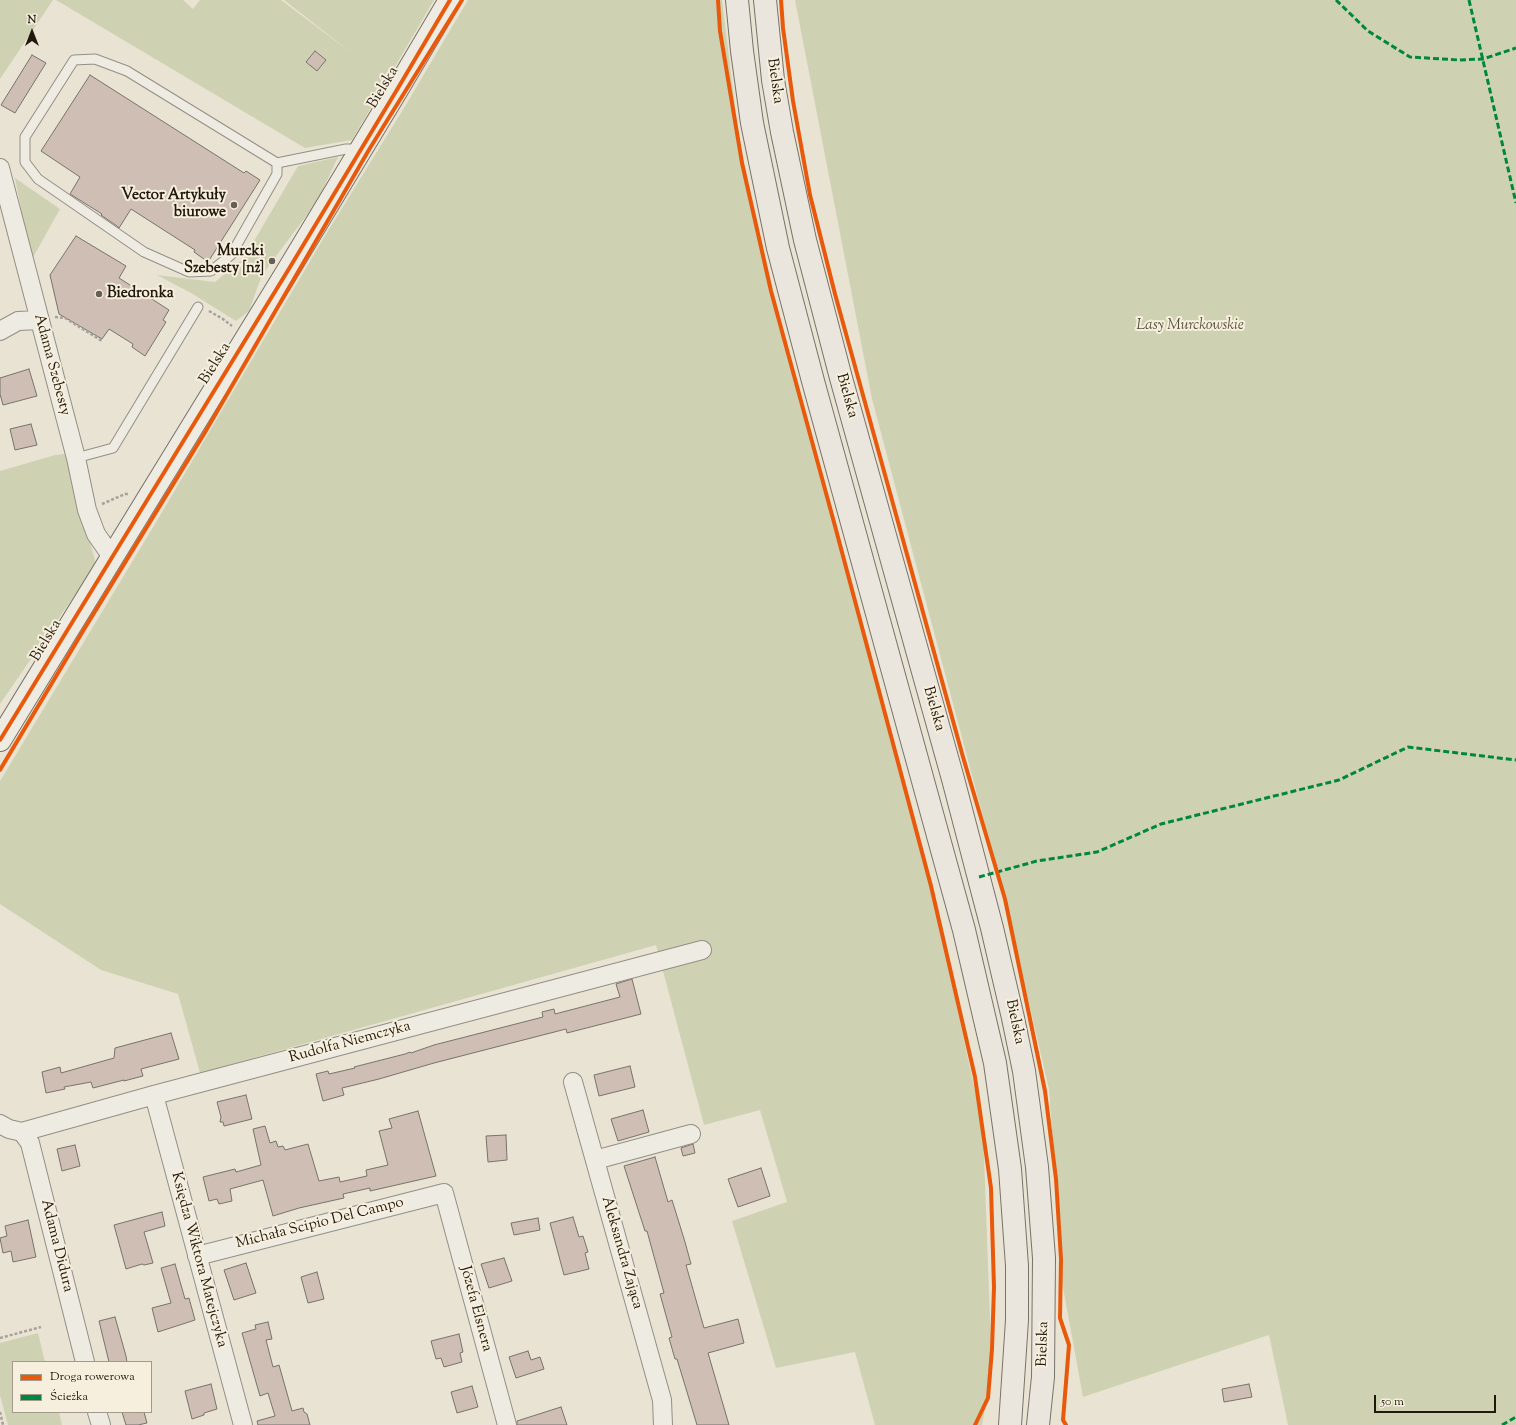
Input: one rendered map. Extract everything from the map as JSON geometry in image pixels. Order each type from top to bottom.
[{"type":"main road","name":"Bielska","points":[[737,0],[751,117],[778,248],[964,930],[995,1063],[1010,1169],[1016,1266],[1017,1320],[1010,1425]]},
{"type":"main road","name":"Bielska","points":[[765,0],[774,80],[782,132],[805,240],[833,347],[953,779],[992,928],[1024,1071],[1037,1166],[1044,1258],[1043,1377],[1038,1425]]},
{"type":"street","name":"Bielska","points":[[0,740],[287,272],[450,0]]},
{"type":"street","name":"Adama Szebesty","points":[[0,168],[48,318],[87,510],[96,534],[112,557]]},
{"type":"street","points":[[0,330],[18,321],[48,318]]},
{"type":"street","name":"Rudolfa Niemczyka","points":[[22,1132],[154,1095],[702,950]]},
{"type":"street","name":"Aleksandra Zająca","points":[[573,1082],[662,1400],[663,1425]]},
{"type":"street","name":"Księdza Wiktora Matejczyka","points":[[154,1095],[243,1425]]},
{"type":"street","points":[[0,1124],[9,1129],[22,1132]]},
{"type":"street","name":"Adama Didura","points":[[22,1132],[30,1143],[85,1361]]},
{"type":"street","points":[[595,1160],[691,1134]]},
{"type":"street","name":"Michała Scipio Del Campo","points":[[197,1256],[444,1193]]},
{"type":"street","name":"Józefa Elsnera","points":[[444,1193],[507,1425]]},
{"type":"street","points":[[97,1413],[101,1425]]},
{"type":"lane","points":[[277,163],[277,174],[231,255],[211,271],[189,272],[144,252],[38,179],[25,162],[25,137],[74,60],[95,59],[127,70],[277,163],[346,149],[361,149]]},
{"type":"lane","points":[[76,458],[113,448],[198,307]]},
{"type":"path","points":[[48,318],[65,318],[102,341]]},
{"type":"path","points":[[223,319],[237,331]]},
{"type":"path","points":[[98,506],[125,494],[136,494]]},
{"type":"path","points":[[0,1338],[41,1327]]},
{"type":"path","points":[[0,1412],[3,1425]]},
{"type":"green space","points":[[0,0],[53,0],[0,79]]},
{"type":"green space","points":[[56,0],[183,0],[193,9],[200,0],[281,0],[353,54],[284,0],[434,0],[352,140],[305,148]]},
{"type":"green space","points":[[468,0],[722,0],[739,138],[764,257],[931,887],[983,1128],[992,1374],[982,1425],[875,1425],[855,1352],[776,1368],[732,1221],[787,1202],[760,1110],[704,1125],[656,945],[200,1073],[178,994],[101,970],[0,904],[0,781],[155,524],[323,239],[407,103]]},
{"type":"green space","name":"Lasy Murckowskie","points":[[795,0],[1516,0],[1516,1425],[1288,1425],[1269,1335],[1083,1397],[1062,1282],[1049,1089],[1003,892],[872,399]]},
{"type":"green space","points":[[338,157],[318,200],[262,275],[249,311],[236,321],[191,293],[157,275],[215,282],[244,258],[298,166]]},
{"type":"green space","points":[[15,178],[60,209],[31,261]]},
{"type":"green space","points":[[66,454],[96,564],[0,704],[0,471],[55,455]]},
{"type":"green space","points":[[38,1333],[45,1361],[12,1361],[12,1413],[59,1413],[62,1425],[8,1425],[0,1395],[0,1343]]},
{"type":"building","points":[[315,51],[326,60],[317,71],[306,62]]},
{"type":"building","points":[[32,55],[46,63],[15,113],[1,105]]},
{"type":"building","points":[[90,75],[244,173],[246,171],[260,180],[208,262],[194,252],[195,250],[131,209],[119,228],[101,215],[102,214],[70,194],[80,177],[41,151]]},
{"type":"building","name":"Biedronka","points":[[76,236],[126,266],[119,278],[169,310],[163,320],[166,322],[145,356],[132,347],[133,344],[109,329],[102,339],[59,314],[50,275]]},
{"type":"building","points":[[29,369],[37,396],[3,405],[0,394],[0,378]]},
{"type":"building","points":[[31,424],[37,445],[15,450],[10,429]]},
{"type":"building","points":[[632,979],[641,1014],[567,1033],[566,1029],[342,1088],[344,1095],[323,1101],[316,1074],[328,1071],[329,1074],[355,1068],[354,1067],[410,1052],[411,1053],[434,1045],[543,1017],[542,1012],[554,1009],[555,1014],[620,997],[616,984]]},
{"type":"building","points":[[171,1033],[179,1059],[141,1069],[143,1076],[124,1081],[93,1088],[91,1082],[64,1087],[65,1089],[46,1093],[42,1072],[60,1067],[61,1073],[114,1058],[115,1048]]},
{"type":"building","points":[[630,1066],[635,1087],[599,1096],[594,1075]]},
{"type":"building","points":[[246,1095],[252,1119],[224,1126],[223,1122],[220,1122],[221,1117],[217,1102]]},
{"type":"building","points":[[643,1110],[649,1132],[618,1141],[611,1119]]},
{"type":"building","points":[[418,1111],[436,1176],[370,1191],[370,1188],[343,1194],[344,1198],[299,1208],[273,1216],[263,1180],[230,1189],[232,1201],[219,1204],[217,1199],[209,1201],[203,1177],[235,1169],[236,1172],[261,1165],[253,1129],[265,1126],[270,1143],[276,1141],[278,1147],[283,1146],[285,1150],[308,1144],[319,1181],[339,1177],[340,1182],[367,1176],[366,1170],[388,1165],[379,1131],[392,1128],[389,1119]]},
{"type":"building","points":[[506,1135],[507,1160],[488,1162],[486,1136]]},
{"type":"building","points":[[693,1144],[695,1153],[683,1156],[681,1148]]},
{"type":"building","points":[[75,1145],[80,1166],[62,1171],[57,1149]]},
{"type":"building","points":[[655,1157],[668,1202],[672,1200],[685,1242],[691,1264],[686,1265],[704,1328],[738,1319],[744,1343],[708,1353],[729,1425],[697,1425],[669,1338],[672,1337],[660,1294],[664,1293],[647,1231],[645,1231],[624,1166]]},
{"type":"building","points":[[761,1168],[770,1196],[738,1207],[728,1179]]},
{"type":"building","points":[[162,1212],[165,1226],[144,1232],[153,1263],[142,1264],[126,1269],[114,1225]]},
{"type":"building","points":[[573,1217],[579,1237],[583,1236],[588,1252],[585,1253],[589,1269],[564,1275],[550,1223]]},
{"type":"building","points":[[538,1218],[540,1230],[514,1235],[511,1223]]},
{"type":"building","points":[[28,1220],[36,1257],[13,1262],[11,1251],[3,1253],[0,1238],[7,1236],[5,1226]]},
{"type":"building","points":[[504,1258],[512,1281],[489,1288],[481,1264]]},
{"type":"building","points":[[246,1263],[256,1293],[234,1300],[224,1270]]},
{"type":"building","points":[[175,1264],[185,1299],[189,1298],[195,1320],[158,1332],[152,1308],[171,1303],[161,1268]]},
{"type":"building","points":[[317,1272],[324,1299],[308,1303],[301,1277]]},
{"type":"building","points":[[115,1317],[127,1361],[109,1361],[99,1321]]},
{"type":"building","points":[[268,1322],[272,1339],[266,1340],[273,1367],[279,1365],[292,1411],[303,1408],[304,1412],[307,1414],[310,1425],[258,1425],[257,1421],[275,1416],[268,1393],[260,1396],[242,1333],[256,1329],[255,1325]]},
{"type":"building","points":[[459,1334],[463,1352],[460,1353],[462,1362],[444,1367],[441,1358],[436,1359],[431,1341]]},
{"type":"building","points":[[528,1351],[531,1360],[540,1357],[544,1369],[516,1378],[509,1357]]},
{"type":"building","points":[[211,1384],[217,1409],[192,1419],[185,1391]]},
{"type":"building","points":[[1249,1384],[1252,1397],[1224,1402],[1222,1389]]},
{"type":"building","points":[[472,1386],[478,1407],[457,1413],[451,1392]]},
{"type":"building","points":[[561,1407],[567,1425],[517,1425],[517,1421]]},
{"type":"building","points":[[122,1413],[144,1413],[147,1423],[126,1425]]},
{"type":"marked path","points":[[1336,0],[1368,31],[1410,57],[1459,60],[1483,59],[1516,48]]},
{"type":"marked path","points":[[1469,0],[1516,203]]},
{"type":"marked path","points":[[979,877],[1037,861],[1097,852],[1161,824],[1339,780],[1408,747],[1516,760]]},
{"type":"marked path","points":[[1502,1425],[1516,1417]]},
{"type":"cycle path","points":[[0,740],[287,272],[450,0]]},
{"type":"cycle path","points":[[0,770],[204,434],[370,148],[462,0]]},
{"type":"cycle path","points":[[718,0],[720,31],[742,163],[771,291],[931,886],[975,1077],[991,1188],[994,1287],[992,1349],[988,1398],[975,1425]]},
{"type":"cycle path","points":[[781,0],[783,28],[793,101],[810,195],[835,294],[963,757],[1005,899],[1045,1091],[1056,1179],[1061,1259],[1060,1318],[1069,1345],[1063,1420],[1066,1425]]},
{"type":"place","name":"Vector Artykuły biurowe","points":[[234,205]]},
{"type":"place","name":"Murcki Szebesty [nż]","points":[[272,261]]},
{"type":"place","name":"Biedronka","points":[[99,294]]}]
